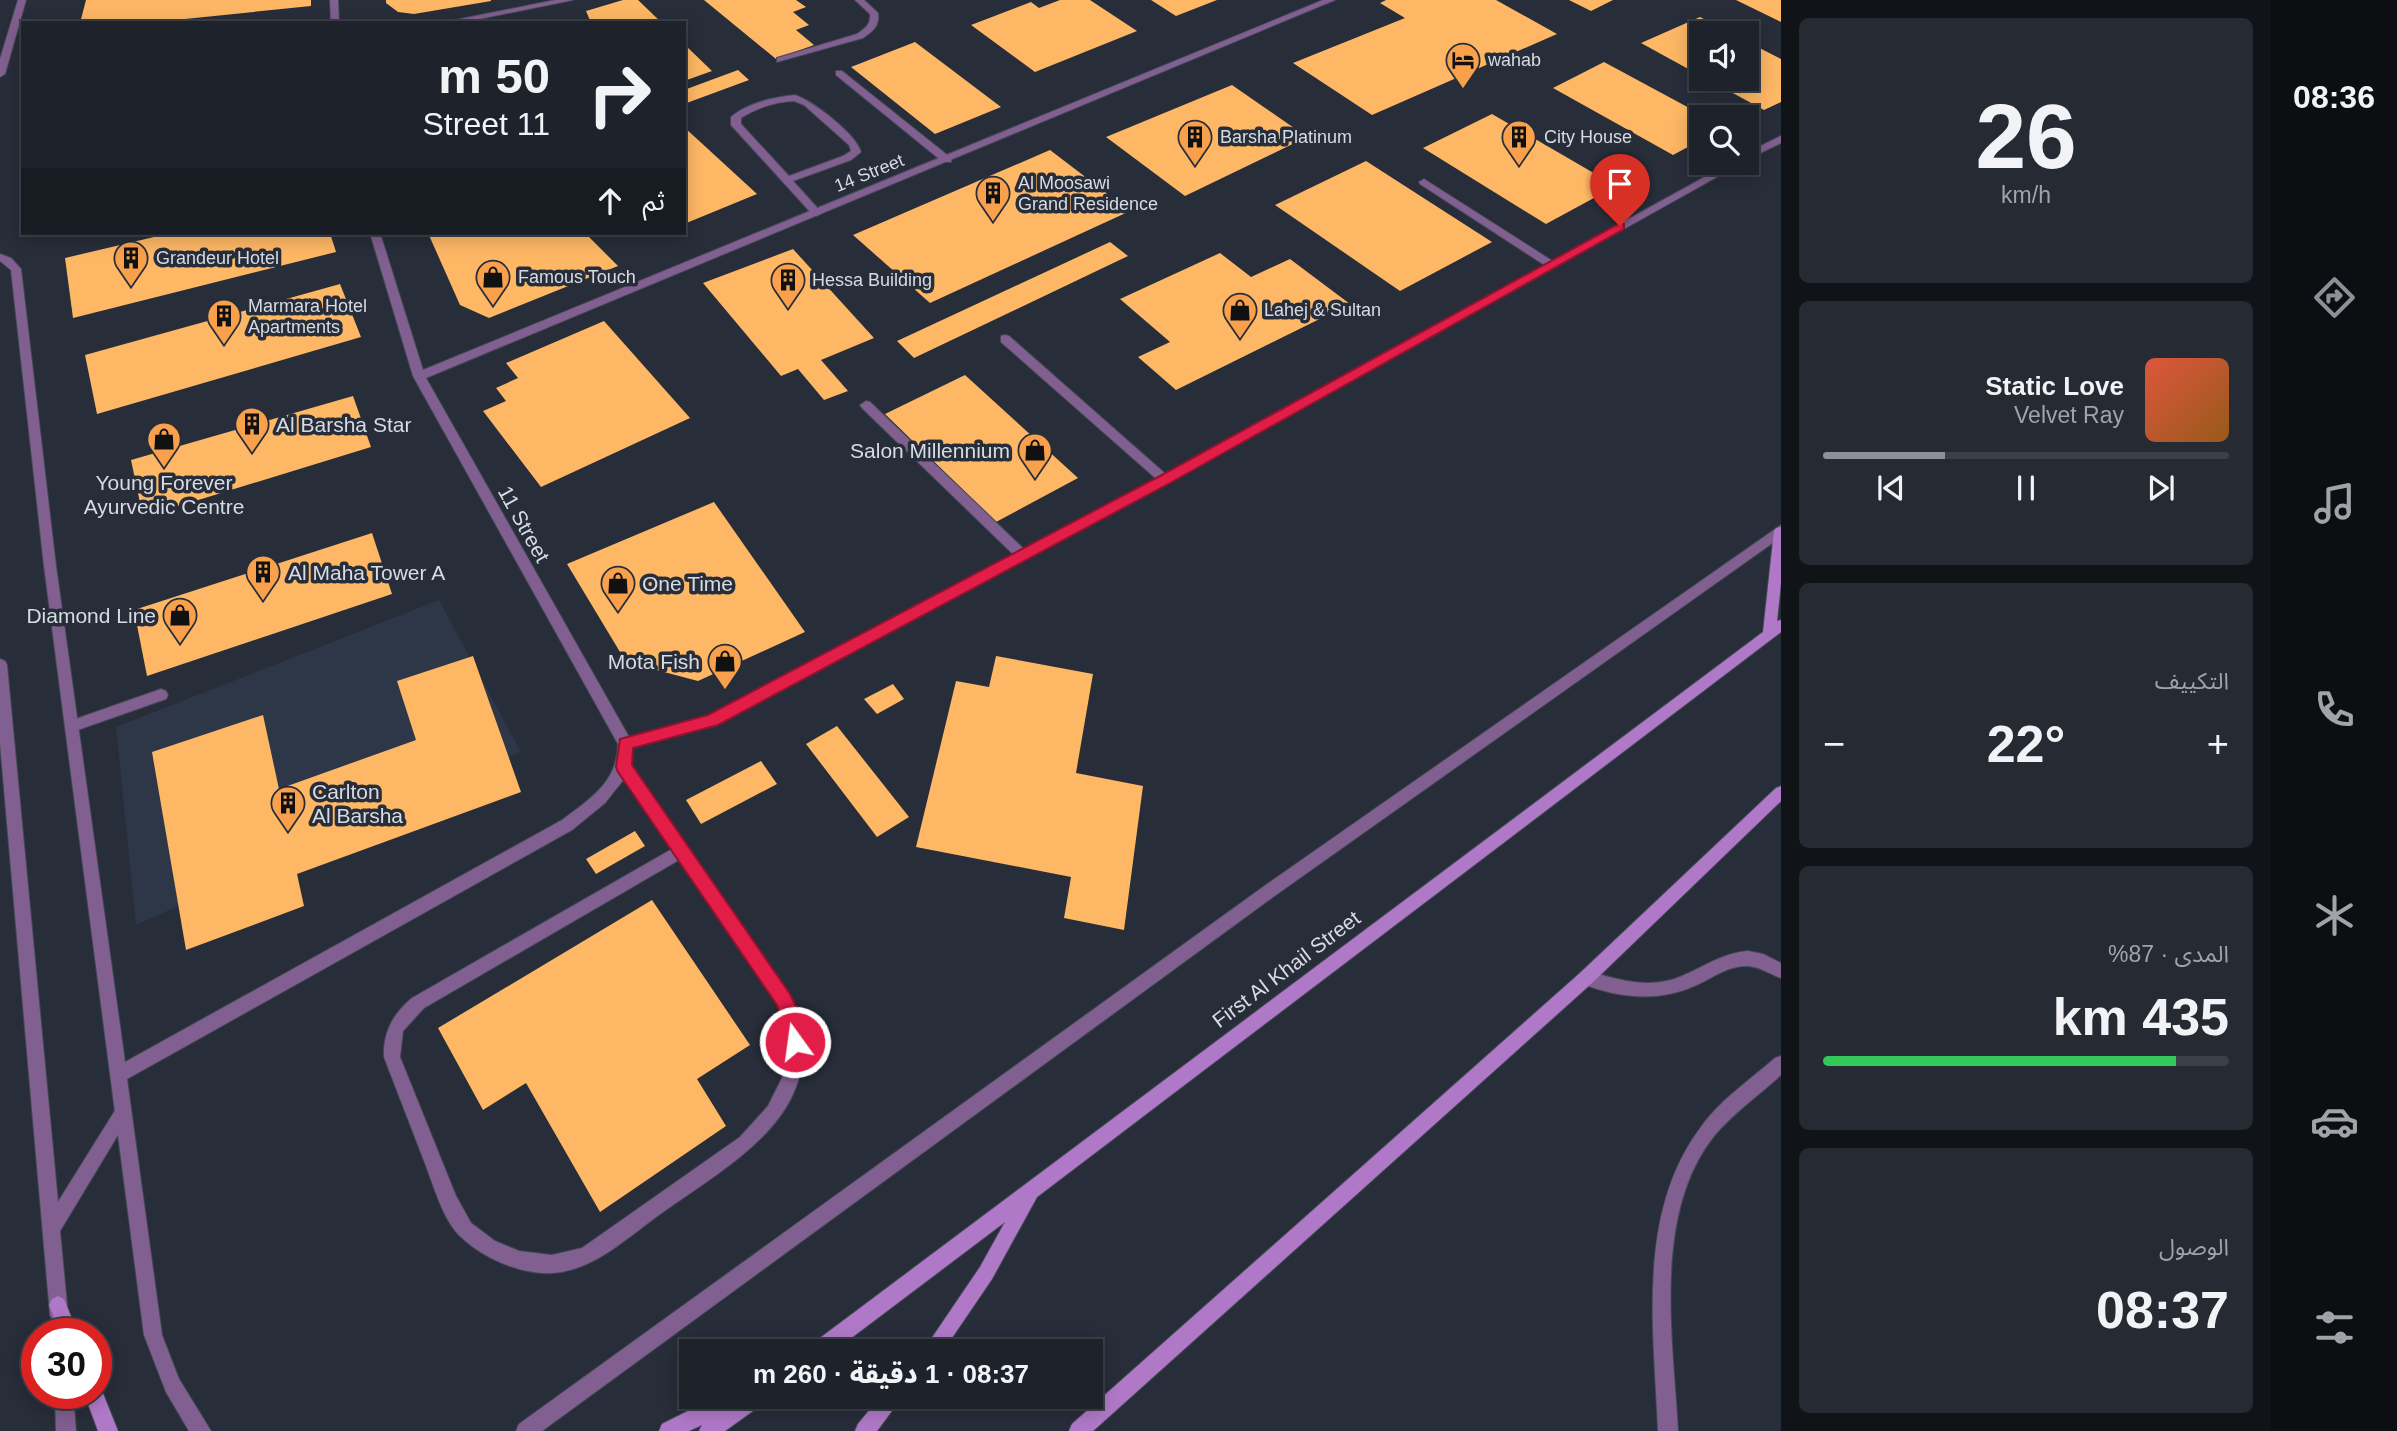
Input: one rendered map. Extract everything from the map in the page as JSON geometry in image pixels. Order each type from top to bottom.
[{"type":"main road","points":[[1775,629],[1780,531]]},
{"type":"main road","name":"First Al Khail Street","points":[[834,1339],[1030,1193],[1493,839],[1775,629]]},
{"type":"main road","points":[[1079,1431],[1586,978],[1781,792]]},
{"type":"main road","points":[[940,1339],[986,1273],[1030,1193]]},
{"type":"main road","points":[[58,1305],[63,1318]]},
{"type":"main road","points":[[99,1409],[108,1431]]},
{"type":"main road","points":[[669,1431],[713,1409]]},
{"type":"main road","points":[[709,1431],[739,1409]]},
{"type":"main road","points":[[865,1431],[883,1409]]},
{"type":"street","points":[[0,74],[22,0]]},
{"type":"street","points":[[334,0],[335,21]]},
{"type":"street","points":[[455,21],[569,0]]},
{"type":"street","points":[[780,60],[860,36],[870,29],[876,21],[874,13],[859,0]]},
{"type":"street","name":"14 Street","points":[[419,376],[1331,0]]},
{"type":"street","points":[[839,73],[947,160]]},
{"type":"street","points":[[787,180],[847,158],[856,152],[855,144],[807,103],[796,98],[781,99],[745,111],[736,117],[735,121],[787,180],[817,213]]},
{"type":"street","points":[[1759,150],[1781,139]]},
{"type":"street","points":[[120,1074],[567,825],[600,798],[624,767],[625,744],[712,721],[1165,480],[1550,264],[1715,175]]},
{"type":"street","points":[[1424,181],[1550,264]]},
{"type":"street","name":"11 Street","points":[[376,235],[419,376],[625,744]]},
{"type":"street","points":[[0,257],[16,269],[50,566],[153,1335],[165,1374],[184,1410],[201,1431]]},
{"type":"street","points":[[1005,339],[1165,480]]},
{"type":"street","points":[[866,405],[1022,555]]},
{"type":"street","points":[[526,1431],[1268,892],[1780,531]]},
{"type":"street","points":[[0,665],[59,1318]]},
{"type":"street","points":[[72,726],[162,695]]},
{"type":"street","points":[[624,767],[682,851],[784,1000],[792,1020],[794,1064],[778,1107],[764,1127],[746,1143],[586,1256],[552,1264],[519,1260],[489,1248],[465,1229],[449,1202],[392,1056],[391,1042],[395,1027],[405,1013],[418,1003],[682,851]]},
{"type":"street","points":[[1586,978],[1640,990],[1664,990],[1705,975],[1720,962],[1735,957],[1753,959],[1781,971]]},
{"type":"street","points":[[1668,1431],[1663,1280],[1665,1236],[1672,1196],[1687,1160],[1708,1131],[1781,1064]]},
{"type":"street","points":[[51,1229],[122,1115]]},
{"type":"street","points":[[65,1409],[66,1431]]},
{"type":"shaded area","points":[[439,600],[521,752],[136,925],[116,727]]},
{"type":"building","points":[[86,0],[311,0],[311,6],[165,21],[81,21]]},
{"type":"building","points":[[386,0],[491,1],[414,14],[398,12],[386,3]]},
{"type":"building","points":[[623,0],[638,0],[660,21],[590,21],[586,11]]},
{"type":"building","points":[[704,0],[796,0],[806,7],[793,12],[809,25],[796,30],[814,45],[776,59]]},
{"type":"building","points":[[1060,0],[1090,0],[1137,31],[1035,72],[971,25],[1031,2],[1039,8]]},
{"type":"building","points":[[1151,0],[1217,0],[1176,16]]},
{"type":"building","points":[[1386,0],[1496,0],[1557,34],[1372,115],[1293,63],[1405,18],[1380,3]]},
{"type":"building","points":[[1569,0],[1613,0],[1591,11]]},
{"type":"building","points":[[1736,0],[1781,0],[1781,22]]},
{"type":"building","points":[[1700,17],[1708,21],[1691,21]]},
{"type":"building","points":[[1689,22],[1689,69],[1641,43]]},
{"type":"building","points":[[915,42],[1001,107],[935,134],[851,67]]},
{"type":"building","points":[[686,46],[712,71],[686,80]]},
{"type":"building","points":[[1759,48],[1781,59],[1781,102],[1764,110],[1729,91],[1759,91]]},
{"type":"building","points":[[1604,62],[1689,108],[1689,146],[1673,155],[1553,88]]},
{"type":"building","points":[[738,70],[749,80],[686,103],[686,89]]},
{"type":"building","name":"Barsha Platinum","points":[[1232,85],[1307,137],[1185,196],[1106,137]]},
{"type":"building","name":"City House","points":[[1492,114],[1616,186],[1546,224],[1423,148]]},
{"type":"building","points":[[686,129],[757,194],[686,223]]},
{"type":"building","name":"Al Moosawi Grand Residence","points":[[1050,150],[1130,211],[930,303],[853,235]]},
{"type":"building","points":[[1366,161],[1492,242],[1400,291],[1275,205]]},
{"type":"building","name":"Grandeur Hotel","points":[[163,235],[331,235],[336,252],[73,318],[65,258]]},
{"type":"building","points":[[429,235],[587,235],[618,266],[489,318],[460,305]]},
{"type":"building","points":[[1110,242],[1128,256],[914,358],[897,341]]},
{"type":"building","name":"Hessa Building","points":[[793,249],[874,338],[821,360],[848,391],[824,400],[798,369],[781,376],[703,283]]},
{"type":"building","points":[[1220,253],[1251,277],[1290,259],[1350,304],[1176,390],[1138,357],[1170,342],[1120,299]]},
{"type":"building","name":"Marmara Hotel Apartments","points":[[340,284],[361,337],[97,414],[85,355]]},
{"type":"building","points":[[604,321],[690,418],[541,487],[483,411],[506,401],[496,388],[518,378],[506,363]]},
{"type":"building","points":[[965,375],[1078,478],[996,522],[885,414]]},
{"type":"building","name":"Al Barsha Star","points":[[353,396],[371,447],[143,517],[131,460]]},
{"type":"building","points":[[714,502],[805,632],[698,681],[626,662],[567,564]]},
{"type":"building","name":"Al Maha Tower A","points":[[372,533],[392,594],[147,676],[134,610]]},
{"type":"building","name":"Carlton Al Barsha","points":[[473,656],[521,792],[297,874],[304,906],[186,950],[152,752],[263,715],[279,789],[416,740],[397,681]]},
{"type":"building","points":[[996,656],[1093,674],[1076,773],[1143,786],[1124,930],[1064,918],[1071,877],[916,847],[956,681],[989,687]]},
{"type":"building","points":[[893,684],[904,699],[877,714],[864,699]]},
{"type":"building","points":[[837,726],[909,817],[877,837],[806,744]]},
{"type":"building","points":[[761,761],[777,784],[701,824],[686,800]]},
{"type":"building","points":[[635,831],[645,846],[596,874],[586,859]]},
{"type":"building","points":[[652,900],[750,1045],[697,1079],[726,1126],[600,1212],[526,1083],[483,1110],[438,1028]]},
{"type":"place","name":"wahab","points":[[1463,90]]},
{"type":"place","name":"Barsha Platinum","points":[[1195,167]]},
{"type":"place","name":"City House","points":[[1519,167]]},
{"type":"place","name":"Al Moosawi Grand Residence","points":[[993,223]]},
{"type":"place","name":"Grandeur Hotel","points":[[131,288]]},
{"type":"place","name":"Famous Touch","points":[[493,307]]},
{"type":"place","name":"Hessa Building","points":[[788,310]]},
{"type":"place","name":"Lahej & Sultan","points":[[1240,340]]},
{"type":"place","name":"Marmara Hotel Apartments","points":[[224,346]]},
{"type":"place","name":"Al Barsha Star","points":[[252,454]]},
{"type":"place","name":"Young Forever Ayurvedic Centre","points":[[164,469]]},
{"type":"place","name":"Salon Millennium","points":[[1035,480]]},
{"type":"place","name":"Al Maha Tower A","points":[[263,602]]},
{"type":"place","name":"One Time","points":[[618,613]]},
{"type":"place","name":"Diamond Line","points":[[180,645]]},
{"type":"place","name":"Mota Fish","points":[[725,691]]},
{"type":"place","name":"Carlton Al Barsha","points":[[288,833]]},
{"type":"route","points":[[795,1042],[792,1020],[784,1000],[624,767],[625,744],[712,721],[1165,480],[1620,226]]}]
